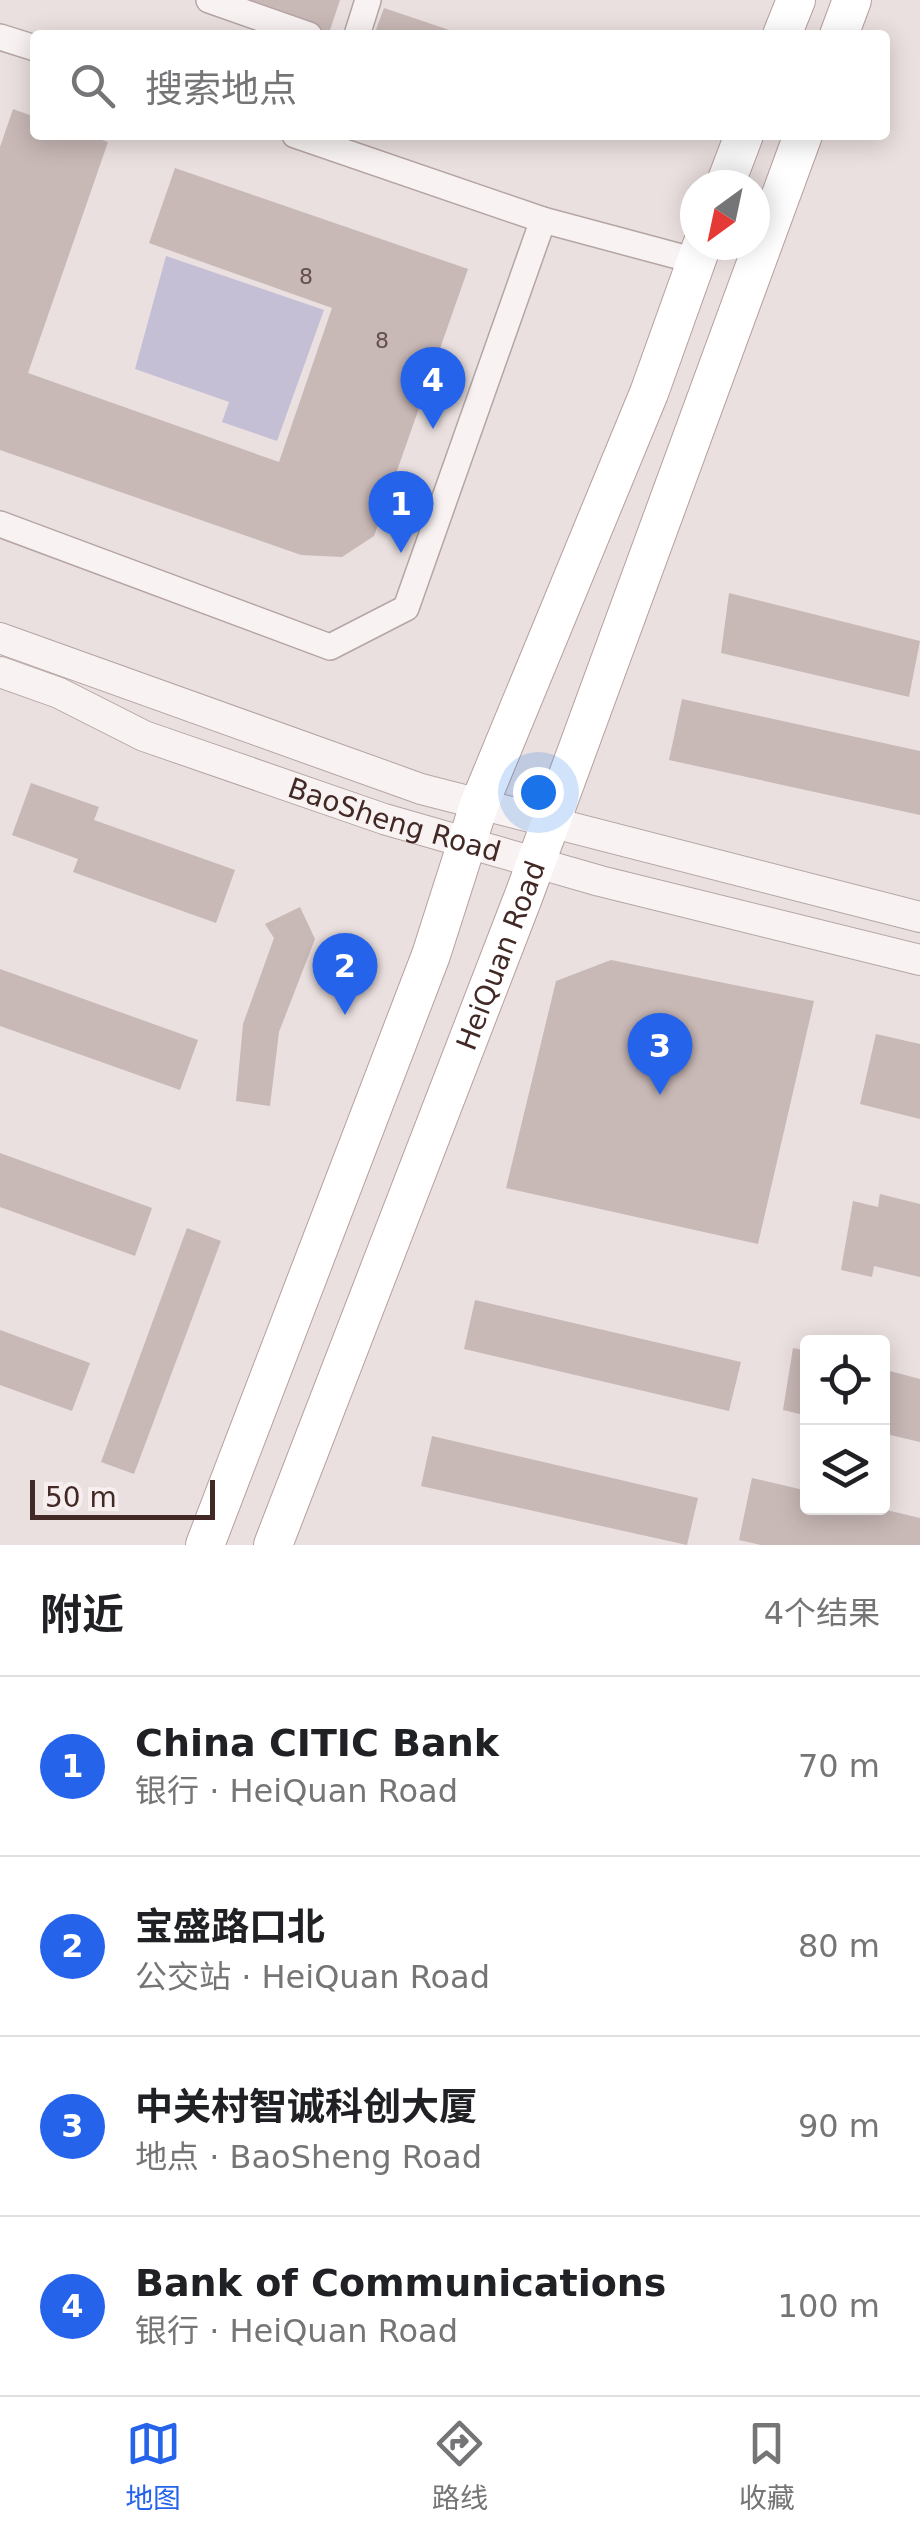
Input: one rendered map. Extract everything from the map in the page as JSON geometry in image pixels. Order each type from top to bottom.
[{"type":"main road","points":[[784,30],[796,0]]},
{"type":"main road","points":[[841,30],[852,0]]},
{"type":"main road","points":[[731,170],[742,140]]},
{"type":"main road","name":"HeiQuan Road","points":[[273,1545],[550,823],[800,140]]},
{"type":"main road","points":[[205,1545],[431,955],[480,805],[649,393],[696,260]]},
{"type":"street","points":[[209,0],[295,30]]},
{"type":"street","points":[[359,30],[368,0]]},
{"type":"street","points":[[0,37],[30,46]]},
{"type":"street","points":[[317,140],[543,220],[680,249]]},
{"type":"street","points":[[0,524],[330,648],[406,608],[543,220]]},
{"type":"street","name":"BaoSheng Road","points":[[0,638],[422,790],[920,917]]},
{"type":"street","name":"BaoSheng Road","points":[[0,672],[60,693],[144,736],[384,819],[600,882],[920,960]]},
{"type":"shaded area","points":[[166,256],[324,310],[277,441],[222,422],[229,402],[135,369]]},
{"type":"building","points":[[235,0],[340,0],[330,30]]},
{"type":"building","points":[[384,8],[449,30],[376,30]]},
{"type":"building","points":[[13,109],[30,115],[30,140],[108,142],[28,373],[279,462],[332,308],[149,243],[175,168],[468,269],[374,536],[342,557],[301,555],[0,450],[0,147]]},
{"type":"building","points":[[729,593],[920,641],[909,697],[721,653]]},
{"type":"building","points":[[682,699],[920,751],[920,815],[669,760]]},
{"type":"building","points":[[31,783],[99,807],[94,820],[235,870],[216,923],[73,872],[78,859],[12,835]]},
{"type":"building","points":[[300,907],[315,939],[279,1032],[270,1106],[236,1101],[243,1024],[274,938],[265,924]]},
{"type":"building","points":[[611,960],[814,1001],[758,1244],[506,1188],[556,981]]},
{"type":"building","points":[[0,969],[198,1040],[180,1090],[0,1026]]},
{"type":"building","points":[[876,1034],[920,1044],[920,1119],[860,1104]]},
{"type":"building","points":[[0,1153],[152,1208],[135,1256],[0,1207]]},
{"type":"building","points":[[880,1194],[920,1204],[920,1277],[874,1266],[872,1277],[841,1270],[853,1201],[878,1207]]},
{"type":"building","points":[[187,1228],[221,1241],[134,1474],[101,1462]]},
{"type":"building","points":[[475,1300],[741,1362],[729,1411],[464,1349]]},
{"type":"building","points":[[0,1330],[90,1363],[72,1411],[0,1385]]},
{"type":"building","points":[[793,1348],[800,1349],[800,1414],[783,1410]]},
{"type":"building","points":[[890,1371],[920,1379],[920,1442],[890,1435]]},
{"type":"building","points":[[432,1436],[698,1498],[687,1545],[421,1486]]},
{"type":"building","points":[[752,1478],[800,1489],[800,1515],[890,1515],[890,1511],[920,1518],[920,1545],[761,1545],[739,1540]]},
{"type":"place","name":"Bank of Communications","points":[[433,429]]},
{"type":"place","name":"China CITIC Bank","points":[[401,553]]},
{"type":"place","name":"宝盛路口北","points":[[345,1015]]},
{"type":"place","name":"中关村智诚科创大厦","points":[[660,1095]]}]
